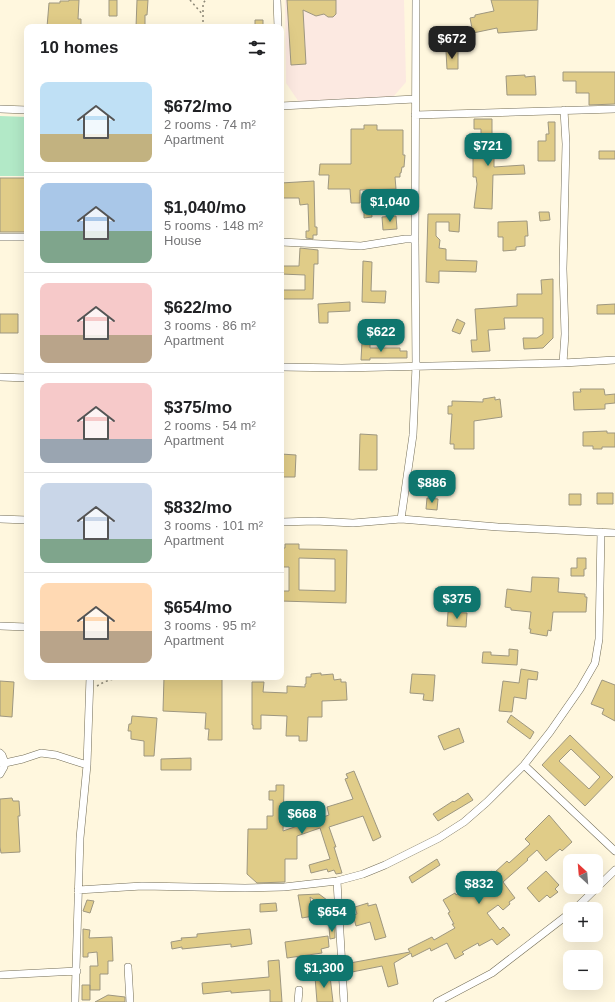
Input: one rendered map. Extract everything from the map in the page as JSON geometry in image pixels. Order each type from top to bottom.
[{"type":"street","points":[[277,0],[278,24]]},
{"type":"street","points":[[401,519],[413,435],[416,366],[416,0]]},
{"type":"street","points":[[284,106],[415,99]]},
{"type":"street","points":[[0,109],[24,110]]},
{"type":"street","points":[[415,115],[615,109]]},
{"type":"street","points":[[563,363],[566,334],[563,268],[566,144],[564,110]]},
{"type":"street","points":[[0,238],[24,237]]},
{"type":"street","points":[[284,242],[361,246],[405,239],[415,239]]},
{"type":"street","points":[[284,367],[342,368],[563,363],[615,360]]},
{"type":"street","points":[[0,377],[24,378]]},
{"type":"street","points":[[0,519],[24,520]]},
{"type":"street","points":[[284,522],[353,523],[401,519],[615,533]]},
{"type":"street","points":[[78,890],[142,886],[245,888],[284,887],[337,881],[363,874],[385,865],[439,838],[464,822],[487,802],[524,765],[550,732],[580,689],[595,663],[599,639],[601,532]]},
{"type":"street","points":[[0,626],[24,627]]},
{"type":"street","points":[[76,1002],[80,838],[87,765],[90,680]]},
{"type":"street","points":[[0,753],[2,755],[2,763],[4,767],[0,774]]},
{"type":"street","points":[[2,763],[23,759],[41,753],[87,765]]},
{"type":"street","points":[[524,765],[615,851]]},
{"type":"street","points":[[582,902],[615,870]]},
{"type":"street","points":[[337,881],[344,1002]]},
{"type":"street","points":[[437,1002],[492,973],[563,918]]},
{"type":"street","points":[[128,967],[130,1002]]},
{"type":"street","points":[[0,975],[77,971]]},
{"type":"street","points":[[298,1002],[299,990]]},
{"type":"path","points":[[190,0],[203,15]]},
{"type":"path","points":[[203,24],[203,3],[206,0]]},
{"type":"path","points":[[95,687],[110,680]]},
{"type":"shaded area","points":[[285,0],[404,0],[406,82],[393,97],[299,102],[286,83]]},
{"type":"green space","points":[[0,116],[24,117],[24,176],[0,176]]},
{"type":"building","points":[[79,0],[78,19],[81,19],[81,24],[47,24],[49,3]]},
{"type":"building","points":[[109,0],[117,0],[117,16],[109,16]]},
{"type":"building","points":[[137,0],[148,0],[145,24],[136,24]]},
{"type":"building","points":[[287,0],[336,0],[336,14],[333,17],[328,17],[324,14],[316,16],[303,10],[306,64],[291,65]]},
{"type":"building","points":[[491,0],[538,0],[537,30],[498,33],[497,28],[473,33],[470,18],[475,17],[475,15],[494,11]]},
{"type":"building","points":[[255,20],[263,20],[263,24],[255,24]]},
{"type":"building","points":[[446,51],[458,51],[458,69],[447,69]]},
{"type":"building","points":[[563,72],[615,72],[615,104],[589,105],[589,93],[576,93],[576,81],[563,81]]},
{"type":"building","points":[[525,75],[525,77],[535,76],[536,95],[507,95],[506,76]]},
{"type":"building","points":[[474,119],[492,119],[492,156],[494,156],[494,167],[524,165],[525,174],[493,175],[492,209],[474,208],[477,184],[476,177],[473,177],[473,153],[483,153],[483,139],[481,139],[481,129],[474,129]]},
{"type":"building","points":[[548,122],[555,122],[555,161],[538,161],[538,141],[546,141],[546,134],[549,134]]},
{"type":"building","points":[[364,125],[377,125],[377,130],[403,130],[403,155],[405,155],[404,167],[402,167],[400,177],[395,177],[396,189],[360,190],[360,203],[351,203],[350,189],[328,189],[329,175],[319,175],[320,164],[351,164],[351,129],[364,129]]},
{"type":"building","points":[[599,151],[615,151],[615,159],[599,159]]},
{"type":"building","points":[[0,178],[24,178],[24,232],[0,232]]},
{"type":"building","points":[[314,181],[315,227],[317,227],[317,235],[313,235],[313,239],[306,238],[306,231],[309,231],[308,204],[300,205],[299,198],[284,198],[284,183]]},
{"type":"building","points":[[371,205],[372,217],[364,218],[364,206]]},
{"type":"building","points":[[404,206],[404,214],[397,214],[396,207]]},
{"type":"building","points":[[539,212],[549,212],[550,220],[540,221]]},
{"type":"building","points":[[428,214],[460,214],[459,232],[449,231],[449,222],[436,222],[436,236],[440,240],[439,248],[446,249],[446,260],[477,261],[476,272],[439,271],[439,283],[426,282]]},
{"type":"building","points":[[396,216],[397,229],[383,230],[382,217]]},
{"type":"building","points":[[527,221],[528,236],[525,236],[525,246],[516,247],[516,250],[503,251],[503,237],[498,237],[498,222]]},
{"type":"building","points":[[300,248],[318,250],[318,264],[314,264],[313,299],[284,299],[284,290],[305,290],[305,275],[284,274],[284,266],[299,266]]},
{"type":"building","points":[[363,261],[372,262],[371,291],[386,291],[385,303],[362,302]]},
{"type":"building","points":[[553,279],[553,338],[543,348],[524,349],[523,338],[537,338],[543,334],[543,318],[504,318],[505,329],[488,330],[490,351],[472,352],[471,340],[477,340],[475,309],[517,306],[517,294],[542,294],[541,280]]},
{"type":"building","points":[[350,302],[350,311],[328,312],[328,323],[319,323],[318,304]]},
{"type":"building","points":[[615,304],[615,314],[597,314],[597,305]]},
{"type":"building","points":[[0,314],[18,314],[18,333],[0,333]]},
{"type":"building","points":[[457,319],[465,323],[460,334],[452,331]]},
{"type":"building","points":[[362,342],[370,342],[370,348],[400,348],[400,351],[407,351],[407,358],[370,358],[370,360],[361,360]]},
{"type":"building","points":[[580,389],[604,389],[605,395],[615,394],[615,403],[605,404],[605,409],[574,410],[573,392],[581,392]]},
{"type":"building","points":[[495,397],[495,400],[500,399],[502,417],[474,421],[474,449],[454,449],[454,444],[450,444],[452,414],[448,414],[448,406],[452,406],[452,401],[483,402],[483,399]]},
{"type":"building","points":[[607,431],[607,433],[615,433],[615,447],[593,449],[593,446],[583,446],[583,432]]},
{"type":"building","points":[[360,434],[377,435],[377,470],[359,470]]},
{"type":"building","points":[[284,454],[296,455],[295,477],[284,477]]},
{"type":"building","points":[[597,493],[613,493],[613,504],[597,504]]},
{"type":"building","points":[[569,494],[581,494],[581,505],[569,505]]},
{"type":"building","points":[[427,498],[438,499],[437,510],[426,509]]},
{"type":"building","points":[[285,544],[299,544],[299,549],[347,550],[346,603],[284,601],[284,591],[289,591],[289,567],[284,567]],"holes":[[[299,558],[335,559],[335,591],[299,590]]]},
{"type":"building","points":[[577,558],[586,558],[586,569],[584,569],[584,576],[571,576],[571,568],[577,568]]},
{"type":"building","points":[[532,577],[559,578],[558,592],[585,594],[585,597],[587,597],[586,612],[553,612],[551,631],[548,630],[547,636],[530,633],[531,612],[511,610],[511,608],[505,607],[507,589],[531,592]]},
{"type":"building","points":[[448,612],[467,613],[466,627],[447,626]]},
{"type":"building","points":[[509,649],[518,650],[517,665],[482,663],[483,652],[491,652],[491,655],[509,656]]},
{"type":"building","points":[[521,669],[538,672],[537,680],[528,679],[526,699],[514,697],[512,712],[499,711],[503,681],[519,683]]},
{"type":"building","points":[[321,673],[321,675],[333,674],[334,680],[341,679],[341,682],[346,682],[347,700],[322,701],[322,717],[308,717],[307,741],[299,741],[299,736],[286,736],[287,716],[261,715],[261,729],[253,729],[252,682],[264,682],[263,692],[287,693],[287,686],[305,687],[306,677],[311,677],[311,674]]},
{"type":"building","points":[[412,674],[435,675],[433,701],[423,700],[424,694],[410,693]]},
{"type":"building","points":[[164,680],[222,680],[222,740],[208,740],[209,729],[205,729],[206,713],[163,711]]},
{"type":"building","points":[[602,680],[615,685],[615,721],[602,714],[604,709],[591,704]]},
{"type":"building","points":[[0,681],[14,682],[12,717],[0,716]]},
{"type":"building","points":[[511,715],[534,732],[530,739],[507,722]]},
{"type":"building","points":[[132,716],[157,718],[154,756],[144,756],[144,741],[131,739],[131,731],[128,731]]},
{"type":"building","points":[[459,728],[464,742],[444,750],[438,736]]},
{"type":"building","points":[[570,735],[613,777],[585,806],[542,765]],"holes":[[[571,749],[600,777],[589,789],[559,761]]]},
{"type":"building","points":[[191,758],[191,770],[161,770],[161,759]]},
{"type":"building","points":[[354,771],[381,837],[373,841],[363,816],[329,827],[336,847],[334,847],[342,873],[336,874],[334,870],[328,872],[327,869],[311,873],[309,865],[330,859],[320,828],[297,836],[297,859],[285,859],[285,882],[257,883],[247,874],[248,829],[267,829],[267,816],[273,816],[273,800],[269,800],[269,791],[276,791],[276,785],[284,785],[283,831],[329,815],[327,807],[353,799],[345,779],[348,778],[346,774]]},
{"type":"building","points":[[468,793],[473,800],[438,821],[433,814]]},
{"type":"building","points":[[12,798],[13,801],[19,801],[20,816],[18,816],[20,852],[1,853],[0,799]]},
{"type":"building","points":[[549,815],[572,842],[562,851],[560,849],[546,861],[537,850],[503,882],[515,898],[509,902],[510,904],[503,910],[498,905],[487,913],[500,930],[503,927],[510,935],[497,945],[492,939],[479,946],[478,943],[462,952],[464,954],[455,959],[447,943],[431,951],[430,948],[412,957],[411,953],[394,963],[398,984],[388,987],[382,966],[352,972],[350,963],[410,952],[408,949],[432,937],[434,940],[455,928],[448,913],[450,912],[443,900],[455,893],[456,895],[483,875],[485,876],[492,871],[494,873],[507,861],[509,863],[530,844],[525,839]]},
{"type":"building","points":[[437,859],[440,865],[412,883],[409,877]]},
{"type":"building","points":[[546,871],[559,885],[555,889],[558,892],[550,898],[547,895],[539,902],[527,888]]},
{"type":"building","points":[[319,894],[331,903],[334,910],[329,913],[326,908],[310,897],[313,916],[302,918],[298,895]]},
{"type":"building","points":[[87,900],[94,901],[90,913],[83,911]]},
{"type":"building","points":[[276,903],[277,911],[260,912],[260,904]]},
{"type":"building","points":[[368,903],[368,906],[376,904],[386,937],[375,940],[370,922],[356,926],[353,915],[357,914],[355,907]]},
{"type":"building","points":[[329,927],[335,927],[335,938],[330,939]]},
{"type":"building","points":[[83,929],[90,930],[89,938],[112,937],[113,961],[108,961],[108,974],[100,974],[100,990],[90,990],[90,966],[98,966],[97,952],[88,953],[88,957],[83,957]]},
{"type":"building","points":[[250,929],[252,944],[231,947],[231,944],[172,949],[171,942],[182,940],[181,938],[197,937],[197,934]]},
{"type":"building","points":[[328,936],[329,947],[321,949],[322,953],[287,958],[285,942]]},
{"type":"building","points":[[279,960],[282,1002],[270,1002],[270,990],[231,993],[231,991],[203,994],[202,983],[269,977],[268,961]]},
{"type":"building","points":[[330,976],[333,1002],[317,1002],[315,977]]},
{"type":"building","points":[[82,985],[90,985],[90,1000],[82,1000]]},
{"type":"building","points":[[108,995],[125,997],[125,1002],[95,1002]]}]
